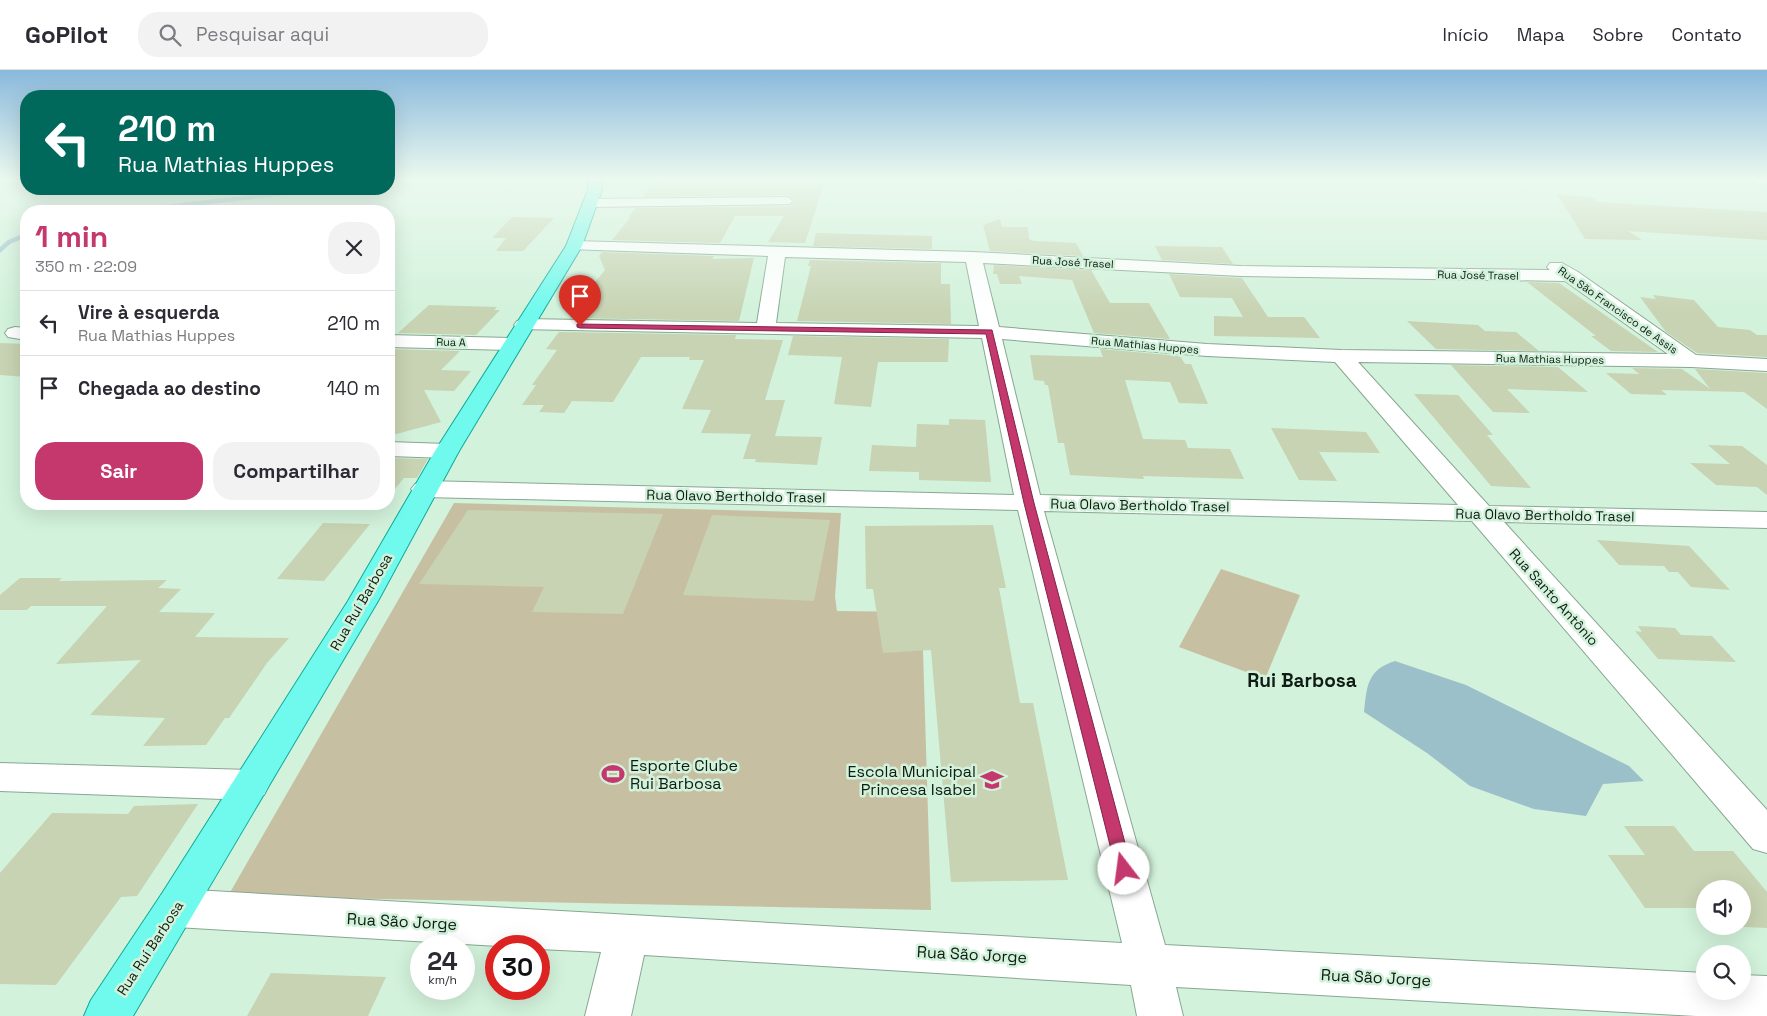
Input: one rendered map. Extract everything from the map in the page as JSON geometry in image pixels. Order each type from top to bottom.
[{"type":"main road","name":"Rua Ruí Barbosa","points":[[107,1016],[176,908],[363,601],[447,451],[574,246],[581,224]]},
{"type":"street","name":"Rua José Trasel","points":[[574,246],[972,258],[1241,271],[1572,276]]},
{"type":"street","points":[[766,328],[777,252]]},
{"type":"street","points":[[972,258],[1029,503],[1149,965],[1160,1016]]},
{"type":"street","name":"Rua São Francisco de Assis","points":[[1544,260],[1572,276],[1691,361]]},
{"type":"street","name":"Rua Mathias Huppes","points":[[518,334],[766,328],[990,332],[1207,350],[1341,356],[1691,361],[1767,365]]},
{"type":"street","name":"Rua A","points":[[395,341],[518,334]]},
{"type":"street","name":"Rua Santo Antônio","points":[[1341,356],[1767,837]]},
{"type":"street","points":[[395,449],[447,451]]},
{"type":"street","name":"Rua Olavo Bertholdo Trasel","points":[[424,490],[1767,520]]},
{"type":"street","points":[[0,777],[251,785]]},
{"type":"street","name":"Rua São Jorge","points":[[176,908],[1149,965],[1767,998]]},
{"type":"street","points":[[608,1016],[627,934]]},
{"type":"shaded area","name":"Esporte Clube Rui Barbosa","points":[[454,503],[841,513],[835,597],[837,611],[919,612],[916,615],[923,651],[931,910],[228,896]]},
{"type":"shaded area","points":[[1221,569],[1300,595],[1265,679],[1179,647]]},
{"type":"water","points":[[1395,661],[1466,685],[1629,766],[1644,781],[1603,784],[1586,816],[1534,809],[1470,786],[1427,753],[1364,712],[1370,680],[1379,669]]},
{"type":"building","points":[[505,224],[548,224],[523,251],[496,251],[506,238],[492,238]]},
{"type":"building","points":[[625,224],[730,224],[720,243],[612,240]]},
{"type":"building","points":[[779,224],[811,224],[805,243],[768,242]]},
{"type":"building","points":[[1001,224],[1002,227],[1028,227],[1029,239],[1034,241],[1076,243],[1083,256],[990,251],[983,225]]},
{"type":"building","points":[[1576,224],[1767,224],[1767,240],[1628,231],[1642,240],[1585,239]]},
{"type":"building","points":[[816,233],[932,236],[932,249],[813,246]]},
{"type":"building","points":[[1155,246],[1222,247],[1233,264],[1162,260]]},
{"type":"building","points":[[602,252],[714,256],[712,259],[754,258],[739,321],[570,318],[596,286],[592,286],[605,270],[599,256]]},
{"type":"building","points":[[810,260],[941,263],[941,284],[950,284],[951,324],[797,321],[811,266],[808,266]]},
{"type":"building","points":[[994,265],[1091,270],[1110,303],[1149,303],[1170,339],[1094,333],[1072,280],[1019,276],[1022,284],[1000,284],[997,274],[993,274]]},
{"type":"building","points":[[1169,274],[1242,278],[1268,317],[1304,317],[1320,338],[1214,336],[1214,316],[1243,317],[1232,298],[1180,297]]},
{"type":"building","points":[[1527,282],[1559,283],[1658,352],[1611,351],[1591,336],[1596,336]]},
{"type":"building","points":[[1653,295],[1694,300],[1718,327],[1750,330],[1757,335],[1767,335],[1767,357],[1697,353],[1666,332],[1640,297],[1656,299]]},
{"type":"building","points":[[429,305],[497,307],[494,310],[500,310],[476,335],[398,333]]},
{"type":"building","points":[[1407,321],[1478,325],[1485,331],[1516,332],[1539,351],[1436,349]]},
{"type":"building","points":[[559,332],[736,335],[735,339],[783,340],[765,400],[785,400],[775,436],[822,437],[817,465],[755,462],[756,459],[743,459],[751,434],[701,433],[711,410],[682,409],[704,360],[689,360],[690,357],[641,357],[613,402],[572,401],[564,413],[539,412],[544,405],[522,405],[536,385],[532,385],[557,350],[546,349]]},
{"type":"building","points":[[793,336],[949,339],[948,362],[878,362],[871,407],[834,404],[842,357],[788,355]]},
{"type":"building","points":[[0,343],[20,344],[20,377],[0,375]]},
{"type":"building","points":[[395,349],[460,351],[441,370],[471,371],[454,391],[424,390],[441,422],[395,434]]},
{"type":"building","points":[[1100,349],[1180,356],[1185,364],[1191,364],[1208,404],[1179,403],[1170,382],[1125,380],[1143,439],[1185,440],[1188,448],[1230,449],[1244,479],[1143,476],[1144,479],[1070,475],[1064,443],[1058,443],[1048,385],[1045,385],[1044,381],[1034,380],[1030,355],[1103,357]]},
{"type":"building","points":[[1451,365],[1558,367],[1588,392],[1507,389],[1530,413],[1493,412]]},
{"type":"building","points":[[1632,368],[1682,369],[1710,389],[1695,369],[1767,373],[1767,409],[1744,392],[1661,390],[1667,395],[1631,394],[1606,373],[1639,374]]},
{"type":"building","points":[[1414,394],[1458,395],[1493,435],[1487,435],[1531,488],[1491,486]]},
{"type":"building","points":[[949,419],[985,420],[991,482],[919,480],[919,472],[869,471],[872,445],[916,447],[917,424],[949,425]]},
{"type":"building","points":[[1271,428],[1366,432],[1380,453],[1319,452],[1337,481],[1299,480]]},
{"type":"building","points":[[1708,445],[1742,446],[1767,465],[1767,495],[1757,487],[1716,485],[1690,463],[1730,464]]},
{"type":"building","points":[[395,458],[428,459],[417,478],[404,478],[395,489]]},
{"type":"building","points":[[468,510],[663,514],[623,614],[532,612],[544,587],[419,584]]},
{"type":"building","points":[[712,515],[830,520],[814,601],[683,595]]},
{"type":"building","points":[[323,523],[370,524],[324,581],[277,579]]},
{"type":"building","name":"Escola Municipal Princesa Isabel","points":[[993,525],[1006,588],[999,588],[1020,703],[1033,703],[1068,880],[951,882],[931,650],[883,653],[873,589],[866,589],[865,526]]},
{"type":"building","points":[[1597,540],[1689,546],[1730,590],[1691,587],[1678,572],[1669,572],[1664,566],[1619,565]]},
{"type":"building","points":[[20,578],[62,578],[59,581],[167,580],[158,588],[181,589],[159,612],[215,613],[195,637],[289,638],[267,663],[229,718],[225,718],[206,745],[143,746],[165,718],[90,715],[141,660],[56,664],[107,606],[31,606],[27,610],[0,610],[0,595]]},
{"type":"building","points":[[1638,626],[1675,628],[1681,635],[1712,636],[1736,662],[1658,659],[1635,631],[1642,632]]},
{"type":"building","points":[[198,804],[137,896],[121,897],[56,985],[0,984],[0,873],[52,813],[128,814],[134,806]]},
{"type":"building","points":[[1624,826],[1674,826],[1694,851],[1733,851],[1767,892],[1767,928],[1751,927],[1751,880],[1696,880],[1696,908],[1645,908],[1608,855],[1645,855]]},
{"type":"building","points":[[271,973],[386,977],[368,1016],[247,1016]]},
{"type":"waterway","points":[[0,250],[9,242],[20,237]]},
{"type":"place","name":"Esporte Clube Rui Barbosa","points":[[613,774]]},
{"type":"place","name":"Escola Municipal Princesa Isabel","points":[[992,780]]},
{"type":"district","name":"Rui Barbosa","points":[[1302,680]]},
{"type":"route","points":[[580,326],[990,332],[1029,503],[1124,869]]}]
